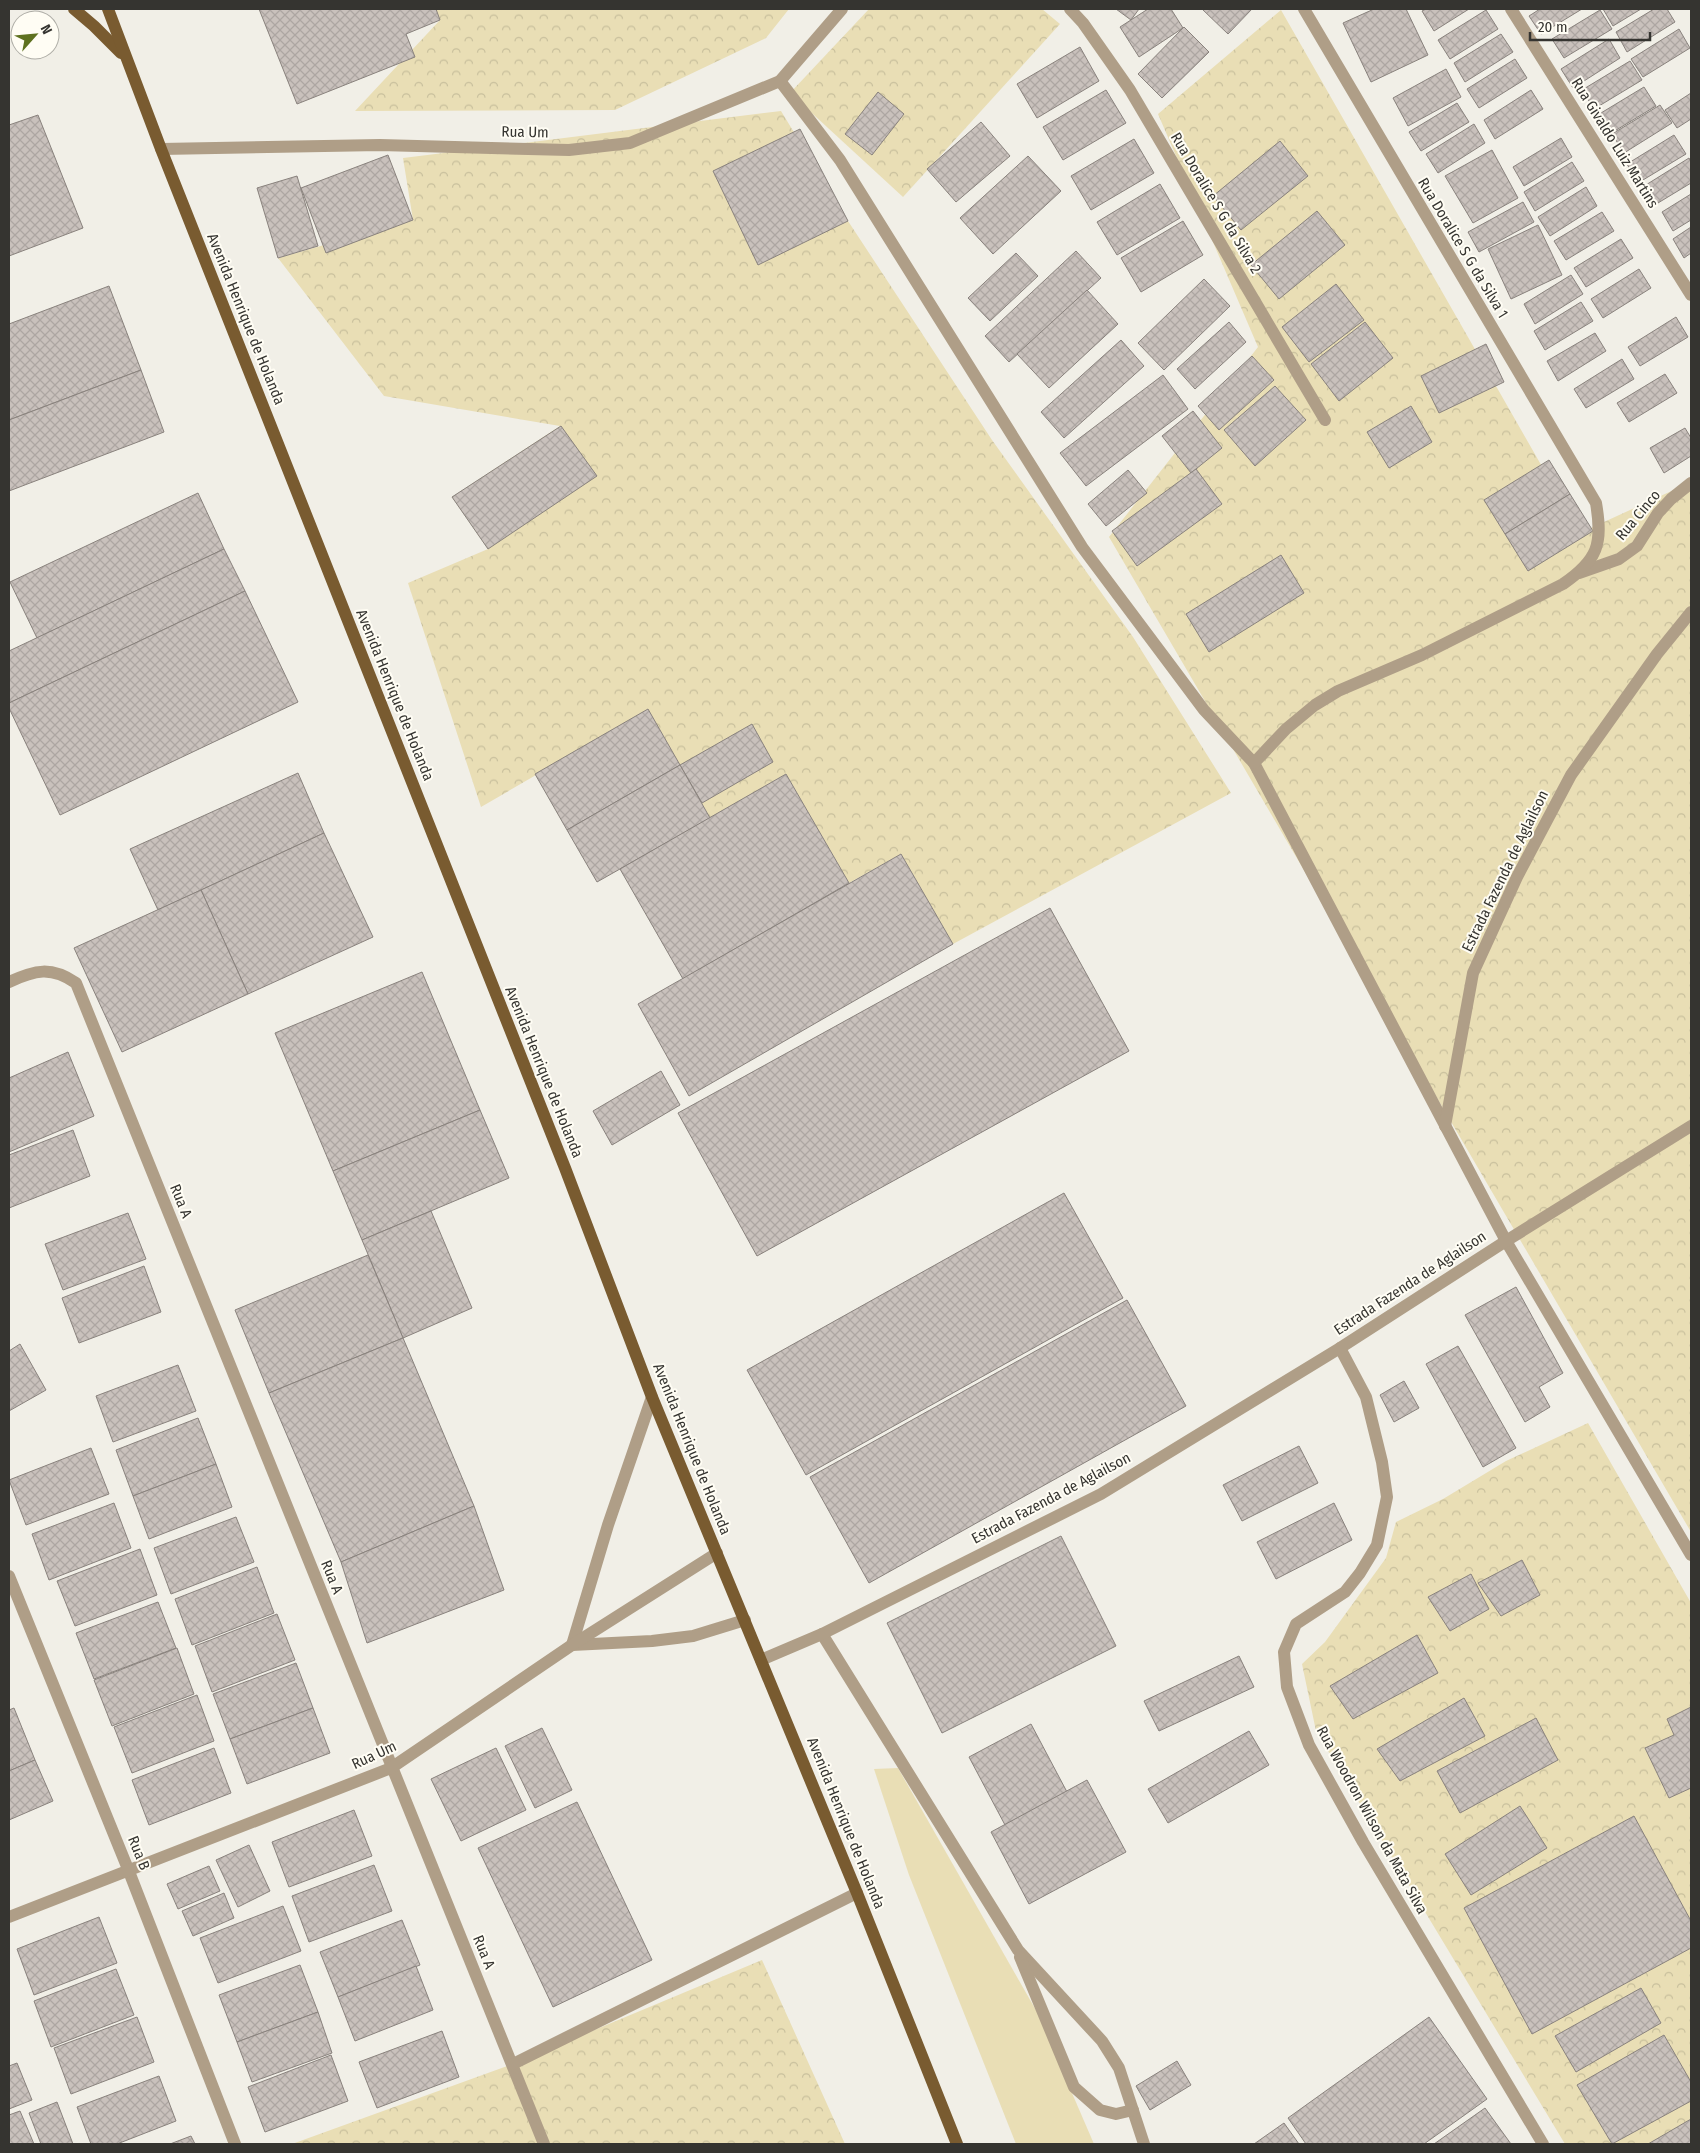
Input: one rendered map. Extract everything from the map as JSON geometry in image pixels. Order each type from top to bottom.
[{"type":"main road","points":[[74,9],[125,57]]},
{"type":"main road","name":"Avenida Henrique de Holanda","points":[[108,9],[161,149],[561,1159],[652,1397],[857,1893],[957,2144]]},
{"type":"street","name":"Rua Um","points":[[161,149],[380,145],[569,150],[630,143],[780,81],[842,9]]},
{"type":"street","name":"Rua Doralice S G da Silva 2","points":[[1070,9],[1083,22],[1130,90],[1325,420]]},
{"type":"street","name":"Rua Doralice S G da Silva 1","points":[[1304,9],[1340,73],[1596,503],[1600,530],[1597,548],[1579,573]]},
{"type":"street","name":"Rua Givaldo Luiz Martins","points":[[1511,9],[1691,295]]},
{"type":"street","points":[[780,81],[840,160],[1082,547],[1204,710],[1254,763],[1445,1126]]},
{"type":"street","name":"Rua Cinco","points":[[1579,573],[1619,559],[1637,546],[1658,513],[1691,483]]},
{"type":"street","points":[[1254,763],[1286,729],[1315,705],[1338,691],[1422,655],[1563,584],[1579,573]]},
{"type":"street","name":"Estrada Fazenda de Aglailson","points":[[761,1660],[822,1634],[1101,1494],[1340,1348],[1506,1241],[1445,1126],[1472,973],[1517,877],[1571,775],[1656,654],[1691,612]]},
{"type":"street","name":"Rua A","points":[[9,982],[26,974],[47,971],[63,974],[76,983],[544,2144]]},
{"type":"street","points":[[1691,1126],[1506,1241],[1691,1555]]},
{"type":"street","name":"Rua Woodron Wilson da Mata Silva","points":[[1340,1348],[1366,1397],[1382,1462],[1387,1497],[1377,1544],[1360,1573],[1345,1592],[1296,1624],[1284,1652],[1287,1687],[1309,1745],[1363,1842],[1542,2144]]},
{"type":"street","points":[[652,1397],[608,1524],[572,1645],[652,1641],[693,1636],[745,1620]]},
{"type":"street","name":"Rua Um","points":[[9,1917],[391,1768],[572,1645],[717,1553]]},
{"type":"street","name":"Rua B","points":[[9,1576],[128,1869],[235,2144]]},
{"type":"street","points":[[822,1634],[1018,1950],[1074,2087],[1100,2110],[1116,2114],[1133,2110]]},
{"type":"street","points":[[513,2064],[857,1893]]},
{"type":"street","points":[[1018,1950],[1102,2041],[1119,2068],[1144,2144]]},
{"type":"green space","points":[[435,9],[789,9],[766,38],[615,110],[355,111],[440,20]]},
{"type":"green space","points":[[869,9],[1042,9],[1060,24],[903,197],[790,93]]},
{"type":"green space","points":[[1281,10],[1580,533],[1691,482],[1691,1532],[1109,537],[1258,347],[1158,114]]},
{"type":"green space","points":[[781,111],[848,221],[992,440],[1133,637],[1231,793],[953,944],[901,854],[849,883],[786,774],[710,818],[648,710],[481,807],[408,583],[488,549],[452,497],[560,426],[384,396],[278,258],[413,220],[403,158]]},
{"type":"green space","points":[[1588,1423],[1691,1603],[1691,2144],[1565,2144],[1316,1731],[1302,1664],[1325,1642],[1386,1558],[1396,1522],[1443,1499],[1506,1461]]},
{"type":"green space","points":[[898,1768],[1037,2012],[1094,2144],[1016,2144],[909,1875],[874,1769]]},
{"type":"green space","points":[[762,1960],[845,2144],[292,2144],[513,2064]]},
{"type":"building","points":[[259,9],[436,9],[440,20],[406,34],[415,57],[297,104]]},
{"type":"building","points":[[1116,9],[1139,9],[1131,20]]},
{"type":"building","points":[[1148,9],[1171,9],[1183,28],[1139,57],[1120,27]]},
{"type":"building","points":[[1202,9],[1252,9],[1228,34]]},
{"type":"building","points":[[1374,9],[1406,9],[1428,55],[1371,82],[1343,23]]},
{"type":"building","points":[[1426,9],[1469,9],[1434,31],[1422,11]]},
{"type":"building","points":[[1540,9],[1582,9],[1541,34],[1529,16]]},
{"type":"building","points":[[1603,9],[1641,9],[1613,26]]},
{"type":"building","points":[[1654,9],[1667,9],[1675,22],[1627,52],[1616,32]]},
{"type":"building","points":[[1486,10],[1498,29],[1450,59],[1438,40]]},
{"type":"building","points":[[1600,10],[1612,29],[1564,58],[1552,39]]},
{"type":"building","points":[[1184,27],[1209,52],[1162,98],[1138,74]]},
{"type":"building","points":[[1679,29],[1690,48],[1643,77],[1631,59]]},
{"type":"building","points":[[1501,34],[1513,52],[1465,82],[1454,63]]},
{"type":"building","points":[[1609,39],[1620,58],[1573,88],[1561,69]]},
{"type":"building","points":[[1080,47],[1099,81],[1037,118],[1017,84]]},
{"type":"building","points":[[1515,59],[1527,78],[1479,108],[1467,89]]},
{"type":"building","points":[[1630,61],[1642,80],[1594,109],[1582,90]]},
{"type":"building","points":[[1446,69],[1461,97],[1408,126],[1393,98]]},
{"type":"building","points":[[1644,87],[1656,106],[1608,135],[1596,116]]},
{"type":"building","points":[[1106,90],[1126,123],[1063,160],[1043,127]]},
{"type":"building","points":[[1531,90],[1543,109],[1495,139],[1484,120]]},
{"type":"building","points":[[878,92],[904,114],[872,155],[845,134]]},
{"type":"building","points":[[1691,93],[1691,119],[1677,128],[1665,110]]},
{"type":"building","points":[[1457,103],[1469,122],[1421,151],[1409,132]]},
{"type":"building","points":[[1660,105],[1672,123],[1624,153],[1612,134]]},
{"type":"building","points":[[38,115],[83,228],[9,256],[9,125]]},
{"type":"building","points":[[981,122],[1010,156],[956,202],[927,169]]},
{"type":"building","points":[[1474,124],[1485,143],[1438,173],[1426,154]]},
{"type":"building","points":[[800,129],[848,221],[758,265],[713,171]]},
{"type":"building","points":[[1674,135],[1686,154],[1638,183],[1627,164]]},
{"type":"building","points":[[1561,138],[1572,157],[1524,186],[1513,167]]},
{"type":"building","points":[[1134,139],[1154,173],[1091,210],[1071,176]]},
{"type":"building","points":[[1280,141],[1308,176],[1241,230],[1213,196]]},
{"type":"building","points":[[1492,150],[1518,198],[1473,223],[1445,176]]},
{"type":"building","points":[[388,155],[413,220],[326,253],[301,188]]},
{"type":"building","points":[[1028,156],[1061,191],[993,254],[960,218]]},
{"type":"building","points":[[1689,158],[1691,162],[1691,183],[1653,206],[1641,188]]},
{"type":"building","points":[[1572,162],[1584,181],[1535,211],[1524,192]]},
{"type":"building","points":[[297,176],[318,246],[278,258],[257,188]]},
{"type":"building","points":[[1160,184],[1180,218],[1117,255],[1097,222]]},
{"type":"building","points":[[1586,187],[1597,206],[1550,236],[1538,217]]},
{"type":"building","points":[[1691,194],[1691,220],[1673,231],[1662,212]]},
{"type":"building","points":[[1523,202],[1534,222],[1479,252],[1468,232]]},
{"type":"building","points":[[1317,211],[1345,245],[1279,299],[1251,265]]},
{"type":"building","points":[[1602,212],[1614,231],[1566,260],[1554,241]]},
{"type":"building","points":[[1183,221],[1203,255],[1141,292],[1121,258]]},
{"type":"building","points":[[1538,225],[1562,275],[1511,299],[1488,249]]},
{"type":"building","points":[[1691,227],[1691,253],[1684,258],[1673,239]]},
{"type":"building","points":[[1621,239],[1633,258],[1586,287],[1574,268]]},
{"type":"building","points":[[1076,251],[1101,278],[1009,362],[985,336]]},
{"type":"building","points":[[1016,253],[1038,276],[990,321],[968,298]]},
{"type":"building","points":[[1639,269],[1651,288],[1603,318],[1591,299]]},
{"type":"building","points":[[1571,275],[1583,294],[1535,324],[1524,304]]},
{"type":"building","points":[[1204,279],[1230,306],[1164,370],[1138,343]]},
{"type":"building","points":[[1336,284],[1364,320],[1309,362],[1282,327]]},
{"type":"building","points":[[109,286],[141,370],[9,420],[9,324]]},
{"type":"building","points":[[1087,290],[1118,324],[1049,388],[1017,354]]},
{"type":"building","points":[[1581,302],[1593,321],[1545,350],[1534,331]]},
{"type":"building","points":[[1676,317],[1688,337],[1640,366],[1628,347]]},
{"type":"building","points":[[1229,322],[1246,342],[1195,389],[1177,369]]},
{"type":"building","points":[[1365,322],[1393,358],[1339,401],[1311,364]]},
{"type":"building","points":[[1595,333],[1606,351],[1558,381],[1547,361]]},
{"type":"building","points":[[1121,340],[1144,366],[1064,438],[1041,412]]},
{"type":"building","points":[[1486,344],[1504,382],[1439,413],[1421,376]]},
{"type":"building","points":[[1252,356],[1274,380],[1219,430],[1198,406]]},
{"type":"building","points":[[1622,359],[1634,379],[1586,408],[1574,389]]},
{"type":"building","points":[[141,370],[164,432],[9,491],[9,420]]},
{"type":"building","points":[[1665,374],[1677,393],[1629,422],[1617,403]]},
{"type":"building","points":[[1163,375],[1188,409],[1086,486],[1060,453]]},
{"type":"building","points":[[1275,386],[1306,420],[1255,466],[1224,430]]},
{"type":"building","points":[[1411,406],[1432,442],[1389,468],[1367,432]]},
{"type":"building","points":[[1193,411],[1222,448],[1191,473],[1162,436]]},
{"type":"building","points":[[561,426],[597,476],[488,549],[452,497]]},
{"type":"building","points":[[1685,428],[1691,438],[1691,456],[1664,473],[1650,448]]},
{"type":"building","points":[[1549,460],[1570,494],[1505,534],[1484,500]]},
{"type":"building","points":[[1196,469],[1222,504],[1137,566],[1112,531]]},
{"type":"building","points":[[1128,470],[1147,493],[1106,526],[1088,504]]},
{"type":"building","points":[[198,493],[224,549],[37,638],[10,582]]},
{"type":"building","points":[[1570,494],[1593,531],[1528,571],[1505,534]]},
{"type":"building","points":[[224,549],[245,591],[9,703],[9,651]]},
{"type":"building","points":[[1281,555],[1304,593],[1209,652],[1186,614]]},
{"type":"building","points":[[245,591],[298,702],[60,815],[9,708],[9,703]]},
{"type":"building","points":[[648,709],[680,765],[567,830],[535,774]]},
{"type":"building","points":[[752,724],[773,762],[702,803],[680,765]]},
{"type":"building","points":[[680,765],[710,818],[597,882],[567,830]]},
{"type":"building","points":[[298,773],[324,833],[158,910],[130,849]]},
{"type":"building","points":[[786,774],[849,883],[683,979],[620,869]]},
{"type":"building","points":[[324,833],[373,937],[248,994],[201,890]]},
{"type":"building","points":[[901,854],[953,944],[689,1096],[638,1004]]},
{"type":"building","points":[[201,890],[248,994],[122,1052],[74,948]]},
{"type":"building","points":[[1050,908],[1129,1051],[757,1256],[678,1113]]},
{"type":"building","points":[[422,972],[480,1110],[333,1171],[275,1033]]},
{"type":"building","points":[[68,1052],[94,1116],[9,1152],[9,1078]]},
{"type":"building","points":[[661,1071],[680,1105],[612,1145],[593,1111]]},
{"type":"building","points":[[480,1110],[509,1178],[362,1240],[333,1171]]},
{"type":"building","points":[[73,1130],[90,1176],[9,1208],[9,1155]]},
{"type":"building","points":[[1064,1193],[1123,1298],[806,1475],[747,1370]]},
{"type":"building","points":[[431,1211],[472,1308],[403,1338],[362,1240]]},
{"type":"building","points":[[128,1213],[146,1259],[63,1290],[45,1244]]},
{"type":"building","points":[[368,1255],[403,1338],[269,1393],[235,1310]]},
{"type":"building","points":[[144,1266],[161,1312],[79,1343],[62,1298]]},
{"type":"building","points":[[1516,1287],[1563,1373],[1539,1387],[1550,1407],[1525,1422],[1465,1315]]},
{"type":"building","points":[[1127,1300],[1186,1406],[869,1583],[810,1477]]},
{"type":"building","points":[[403,1338],[474,1506],[341,1562],[269,1393]]},
{"type":"building","points":[[20,1344],[46,1390],[9,1411],[9,1351]]},
{"type":"building","points":[[1458,1346],[1516,1448],[1483,1467],[1426,1364]]},
{"type":"building","points":[[178,1365],[196,1411],[113,1442],[96,1396]]},
{"type":"building","points":[[1404,1381],[1419,1408],[1394,1422],[1380,1395]]},
{"type":"building","points":[[198,1418],[216,1464],[133,1496],[116,1450]]},
{"type":"building","points":[[1299,1446],[1318,1483],[1242,1521],[1223,1485]]},
{"type":"building","points":[[91,1448],[109,1494],[26,1525],[9,1480]]},
{"type":"building","points":[[216,1464],[232,1507],[149,1539],[133,1496]]},
{"type":"building","points":[[114,1503],[131,1548],[49,1580],[32,1534]]},
{"type":"building","points":[[1334,1503],[1352,1540],[1276,1579],[1257,1542]]},
{"type":"building","points":[[474,1506],[504,1590],[367,1643],[341,1562]]},
{"type":"building","points":[[236,1517],[254,1562],[171,1594],[154,1548]]},
{"type":"building","points":[[1061,1536],[1116,1646],[942,1733],[887,1623]]},
{"type":"building","points":[[140,1549],[157,1595],[75,1626],[57,1581]]},
{"type":"building","points":[[1522,1560],[1540,1595],[1501,1616],[1478,1583]]},
{"type":"building","points":[[257,1567],[274,1613],[192,1645],[175,1599]]},
{"type":"building","points":[[1471,1574],[1489,1609],[1450,1631],[1428,1597]]},
{"type":"building","points":[[158,1602],[176,1648],[94,1679],[76,1633]]},
{"type":"building","points":[[277,1614],[295,1660],[212,1692],[195,1646]]},
{"type":"building","points":[[1417,1635],[1438,1673],[1353,1719],[1330,1686]]},
{"type":"building","points":[[177,1648],[194,1694],[112,1726],[94,1680]]},
{"type":"building","points":[[1239,1656],[1254,1687],[1159,1731],[1144,1701]]},
{"type":"building","points":[[296,1663],[313,1708],[230,1739],[213,1694]]},
{"type":"building","points":[[197,1695],[214,1741],[132,1773],[114,1727]]},
{"type":"building","points":[[1464,1698],[1485,1736],[1400,1781],[1377,1749]]},
{"type":"building","points":[[1691,1707],[1691,1788],[1669,1798],[1645,1748],[1674,1735],[1667,1719]]},
{"type":"building","points":[[14,1708],[35,1760],[9,1771],[9,1710]]},
{"type":"building","points":[[313,1708],[330,1753],[247,1784],[230,1739]]},
{"type":"building","points":[[1536,1718],[1558,1760],[1460,1813],[1437,1771]]},
{"type":"building","points":[[1031,1724],[1067,1792],[1005,1825],[969,1757]]},
{"type":"building","points":[[542,1728],[572,1790],[535,1808],[505,1746]]},
{"type":"building","points":[[1249,1731],[1269,1765],[1168,1823],[1148,1789]]},
{"type":"building","points":[[214,1748],[231,1793],[149,1825],[132,1780]]},
{"type":"building","points":[[496,1748],[526,1810],[461,1841],[431,1779]]},
{"type":"building","points":[[35,1760],[53,1801],[9,1820],[9,1771]]},
{"type":"building","points":[[1087,1780],[1126,1852],[1029,1904],[991,1832]]},
{"type":"building","points":[[577,1802],[652,1960],[553,2007],[478,1848]]},
{"type":"building","points":[[1520,1806],[1547,1848],[1471,1895],[1445,1854]]},
{"type":"building","points":[[354,1810],[372,1856],[289,1887],[272,1842]]},
{"type":"building","points":[[1634,1816],[1691,1921],[1691,1948],[1532,2034],[1464,1908]]},
{"type":"building","points":[[249,1845],[270,1891],[238,1907],[216,1860]]},
{"type":"building","points":[[374,1865],[392,1911],[309,1942],[292,1896]]},
{"type":"building","points":[[209,1866],[220,1891],[178,1909],[167,1884]]},
{"type":"building","points":[[224,1893],[234,1918],[193,1936],[182,1911]]},
{"type":"building","points":[[283,1906],[301,1951],[218,1983],[200,1938]]},
{"type":"building","points":[[99,1917],[117,1963],[34,1995],[17,1949]]},
{"type":"building","points":[[402,1920],[420,1965],[338,1997],[320,1952]]},
{"type":"building","points":[[300,1965],[318,2012],[237,2042],[219,1995]]},
{"type":"building","points":[[416,1966],[433,2010],[355,2041],[338,1997]]},
{"type":"building","points":[[116,1969],[134,2015],[51,2047],[34,2001]]},
{"type":"building","points":[[1641,1988],[1661,2023],[1576,2072],[1555,2036]]},
{"type":"building","points":[[318,2012],[332,2053],[252,2082],[237,2042]]},
{"type":"building","points":[[137,2017],[154,2062],[71,2094],[54,2048]]},
{"type":"building","points":[[1429,2017],[1487,2099],[1424,2144],[1306,2144],[1288,2118]]},
{"type":"building","points":[[442,2031],[459,2077],[377,2108],[359,2062]]},
{"type":"building","points":[[1664,2035],[1691,2082],[1691,2101],[1612,2144],[1577,2085]]},
{"type":"building","points":[[331,2055],[348,2101],[265,2132],[248,2087]]},
{"type":"building","points":[[1177,2061],[1191,2085],[1150,2110],[1136,2086]]},
{"type":"building","points":[[17,2063],[32,2100],[9,2109],[9,2066]]},
{"type":"building","points":[[159,2076],[176,2121],[117,2144],[91,2144],[77,2107]]},
{"type":"building","points":[[57,2102],[73,2144],[41,2144],[29,2113]]},
{"type":"building","points":[[1485,2108],[1511,2144],[1434,2144]]},
{"type":"building","points":[[20,2111],[34,2144],[9,2144],[9,2115]]},
{"type":"building","points":[[1691,2119],[1691,2144],[1648,2144]]},
{"type":"building","points":[[1284,2123],[1299,2144],[1254,2144]]},
{"type":"building","points":[[191,2136],[195,2144],[170,2144]]}]
